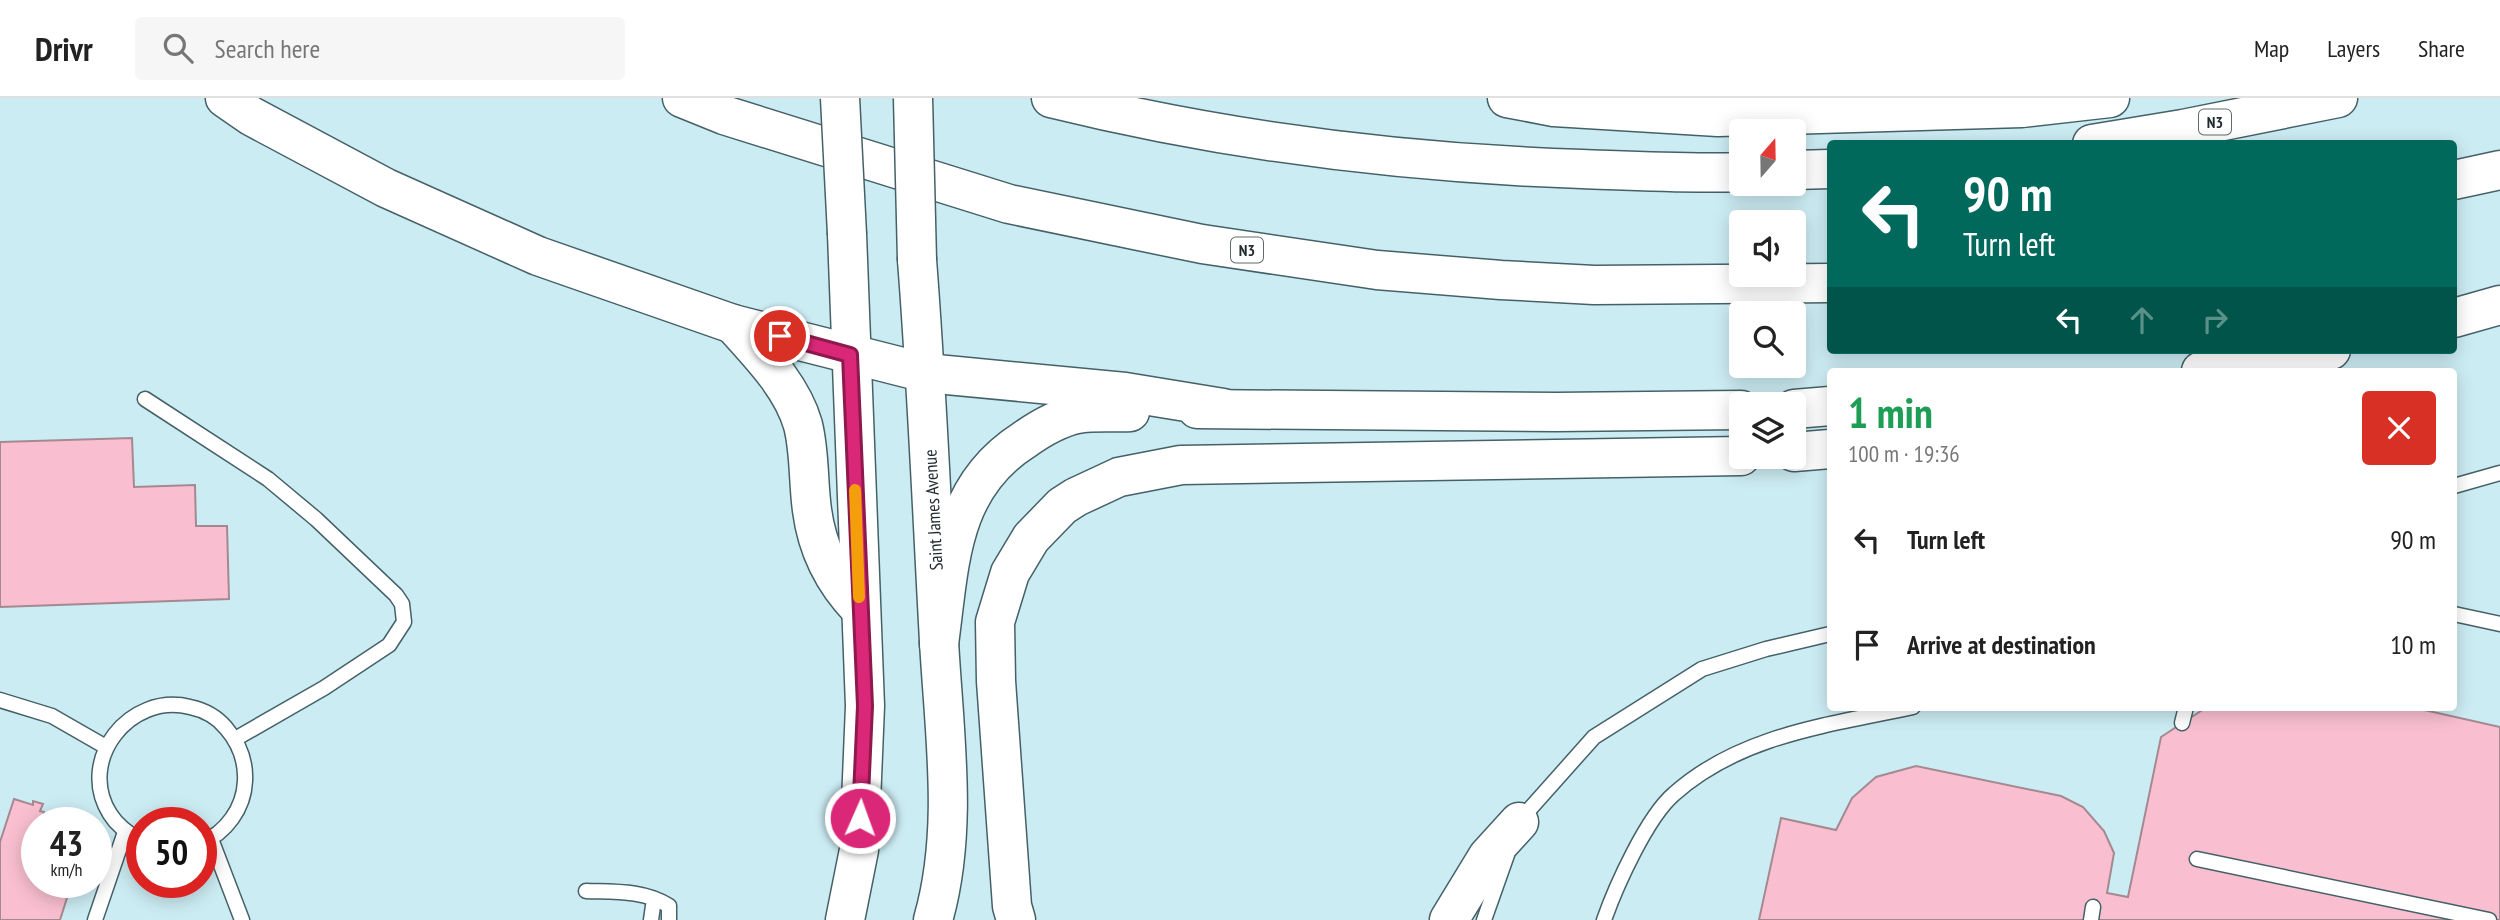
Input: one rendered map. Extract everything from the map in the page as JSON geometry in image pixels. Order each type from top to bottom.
[{"type":"main road","points":[[225,98],[251,116],[386,188],[538,256],[733,324],[926,373],[1125,392],[1223,408]]},
{"type":"main road","name":"N3","points":[[682,98],[724,115],[1009,204],[1202,244],[1377,270],[1502,280],[1594,285],[1827,283]]},
{"type":"main road","points":[[840,98],[865,706],[859,850],[845,920]]},
{"type":"main road","name":"Saint James Avenue","points":[[913,98],[917,260],[926,373],[949,821],[939,901],[933,920]]},
{"type":"main road","points":[[1051,98],[1263,141],[1349,153],[1486,166],[1699,174],[1729,173]]},
{"type":"main road","points":[[1507,98],[1553,107],[1718,117],[2022,108],[2110,98]]},
{"type":"main road","name":"N3","points":[[2113,140],[2338,98]]},
{"type":"main road","points":[[1806,170],[1827,169]]},
{"type":"main road","points":[[2457,179],[2500,170]]},
{"type":"main road","points":[[2457,317],[2500,305]]},
{"type":"main road","points":[[733,324],[769,365],[793,401],[802,422],[808,450],[812,510],[817,538],[840,588],[860,609]]},
{"type":"main road","points":[[2242,368],[2284,365],[2318,354]]},
{"type":"main road","points":[[1806,408],[1827,406]]},
{"type":"main road","points":[[939,644],[954,543],[964,508],[980,479],[1007,450],[1034,433],[1075,414],[1223,408],[1544,412],[1729,410]]},
{"type":"main road","points":[[1806,451],[1827,449]]},
{"type":"main road","points":[[1016,920],[1012,906],[999,728],[995,622],[1010,573],[1024,547],[1062,506],[1076,496],[1119,477],[1181,466],[1729,456]]},
{"type":"main road","points":[[1450,920],[1488,856],[1518,822]]},
{"type":"lane","points":[[145,398],[268,479],[316,519],[402,604],[404,622],[389,645],[324,688],[235,739]]},
{"type":"lane","points":[[2457,485],[2500,473]]},
{"type":"lane","points":[[2457,615],[2500,624]]},
{"type":"lane","points":[[1484,920],[1518,822],[1594,737],[1702,669],[1766,649],[1827,635]]},
{"type":"lane","points":[[0,700],[52,716],[106,747]]},
{"type":"lane","points":[[95,920],[125,832],[110,814],[101,793],[100,769],[106,747],[118,728],[136,713],[157,705],[180,704],[201,709],[221,722],[235,739],[244,760],[246,783],[240,804],[229,824],[217,833]]},
{"type":"lane","points":[[1604,920],[1641,838],[1672,795],[1721,760],[1769,739],[1895,711]]},
{"type":"lane","points":[[2197,859],[2489,920]]},
{"type":"lane","points":[[217,865],[242,920]]},
{"type":"lane","points":[[586,891],[636,893],[654,899],[669,906],[669,920]]},
{"type":"lane","points":[[651,920],[654,899]]},
{"type":"building","points":[[132,438],[134,487],[195,485],[196,526],[227,526],[229,599],[0,607],[0,442]]},
{"type":"building","points":[[2201,711],[2429,711],[2500,727],[2500,920],[1759,920],[1781,818],[1836,830],[1852,798],[1876,777],[1916,766],[2061,796],[2083,807],[2104,831],[2114,853],[2107,893],[2128,897],[2161,737]]},
{"type":"building","points":[[14,799],[33,805],[33,801],[43,804],[42,807],[21,807],[21,898],[67,898],[60,920],[0,920],[0,842]]},
{"type":"slow traffic","points":[[855,490],[859,597]]},
{"type":"route","points":[[780,336],[850,355],[865,706],[860,818]]}]
